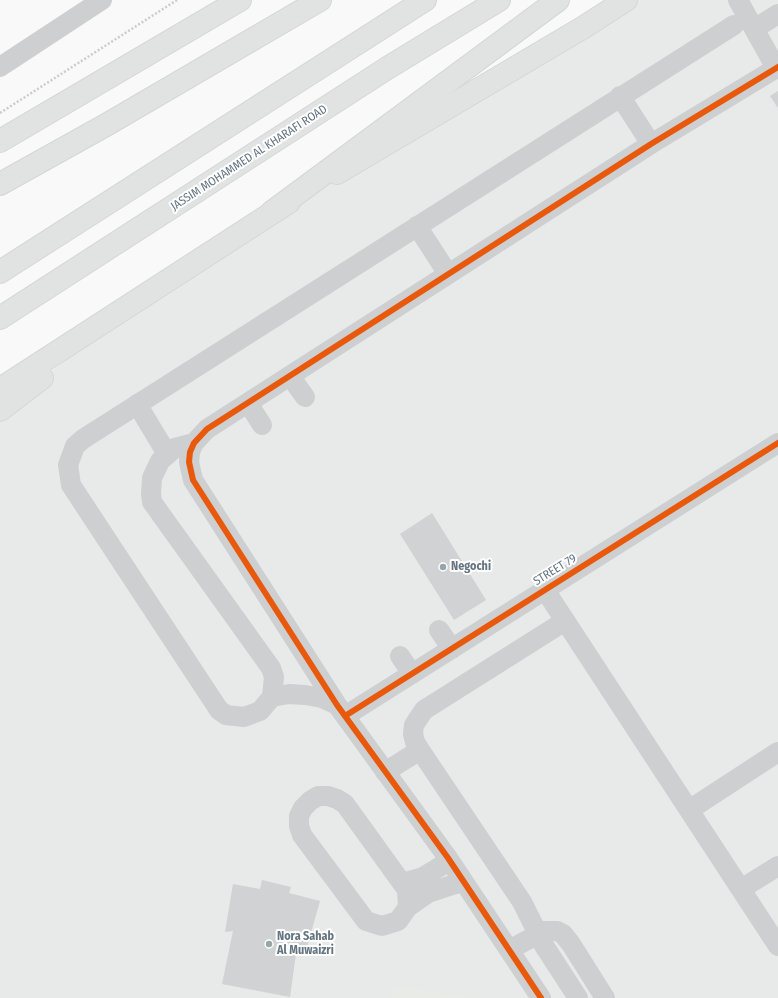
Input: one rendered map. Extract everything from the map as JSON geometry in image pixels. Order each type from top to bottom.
[{"type":"main road","points":[[0,141],[240,0]]},
{"type":"main road","points":[[0,184],[106,125],[320,0]]},
{"type":"main road","points":[[0,272],[425,0]]},
{"type":"main road","name":"JASSIM MOHAMMED AL KHARAFI ROAD","points":[[0,318],[390,67],[499,0]]},
{"type":"main road","points":[[272,212],[558,0]]},
{"type":"main road","points":[[0,389],[272,212],[584,27],[626,0]]},
{"type":"main road","points":[[0,196],[106,125]]},
{"type":"main road","points":[[0,410],[188,267]]},
{"type":"street","points":[[0,67],[102,0]]},
{"type":"street","points":[[541,998],[448,858],[341,711],[193,480],[189,462],[194,443],[207,429],[650,144],[777,68],[738,0]]},
{"type":"street","points":[[754,29],[778,14]]},
{"type":"street","points":[[194,443],[184,445],[167,454],[160,461],[152,478],[150,494],[152,502],[271,668],[274,682],[272,697],[260,711],[252,715],[235,717],[219,710],[71,485],[68,465],[75,446],[83,439],[137,404],[734,25]]},
{"type":"street","points":[[620,96],[650,144]]},
{"type":"street","points":[[417,226],[448,274]]},
{"type":"street","points":[[290,376],[305,397]]},
{"type":"street","points":[[248,403],[262,425]]},
{"type":"street","points":[[137,404],[167,454]]},
{"type":"street","name":"STREET 79","points":[[341,711],[412,674],[778,443]]},
{"type":"street","points":[[545,590],[778,946]]},
{"type":"street","points":[[565,621],[424,710],[416,721],[413,734],[415,742],[420,750],[522,902],[537,933],[578,998]]},
{"type":"street","points":[[439,630],[452,649]]},
{"type":"street","points":[[400,656],[412,674]]},
{"type":"street","points":[[272,697],[288,694],[322,698],[341,711]]},
{"type":"street","points":[[385,772],[420,750]]},
{"type":"street","points":[[689,810],[778,752]]},
{"type":"street","points":[[408,907],[409,898],[407,890],[345,804],[328,796],[318,796],[310,800],[303,808],[299,816],[299,826],[302,835],[366,921],[382,926],[391,925],[398,921],[408,907],[428,893],[452,884],[464,882]]},
{"type":"street","points":[[402,883],[422,877],[440,866],[448,858]]},
{"type":"street","points":[[741,889],[778,866]]},
{"type":"street","points":[[509,950],[537,933],[550,930],[563,934],[568,938],[605,998]]},
{"type":"path","points":[[0,113],[178,0]]},
{"type":"shaded area","points":[[626,0],[778,0],[778,998],[0,998],[0,410],[188,267]]},
{"type":"shaded area","points":[[394,986],[474,998],[391,998]]},
{"type":"building","points":[[778,91],[778,108],[770,96]]},
{"type":"building","name":"Negochi","points":[[432,513],[486,600],[454,620],[400,534]]},
{"type":"building","name":"Nora Sahab Al Muwaizri","points":[[262,880],[291,887],[289,893],[320,901],[305,954],[296,954],[290,997],[222,984],[233,931],[225,932],[233,884],[260,889]]},
{"type":"cycle path","points":[[541,998],[448,858],[337,705],[193,480],[189,462],[190,452],[194,443],[207,429],[651,144],[778,67]]},
{"type":"cycle path","points":[[345,716],[778,443]]},
{"type":"place","name":"Negochi","points":[[443,567]]},
{"type":"place","name":"Nora Sahab Al Muwaizri","points":[[269,944]]}]
